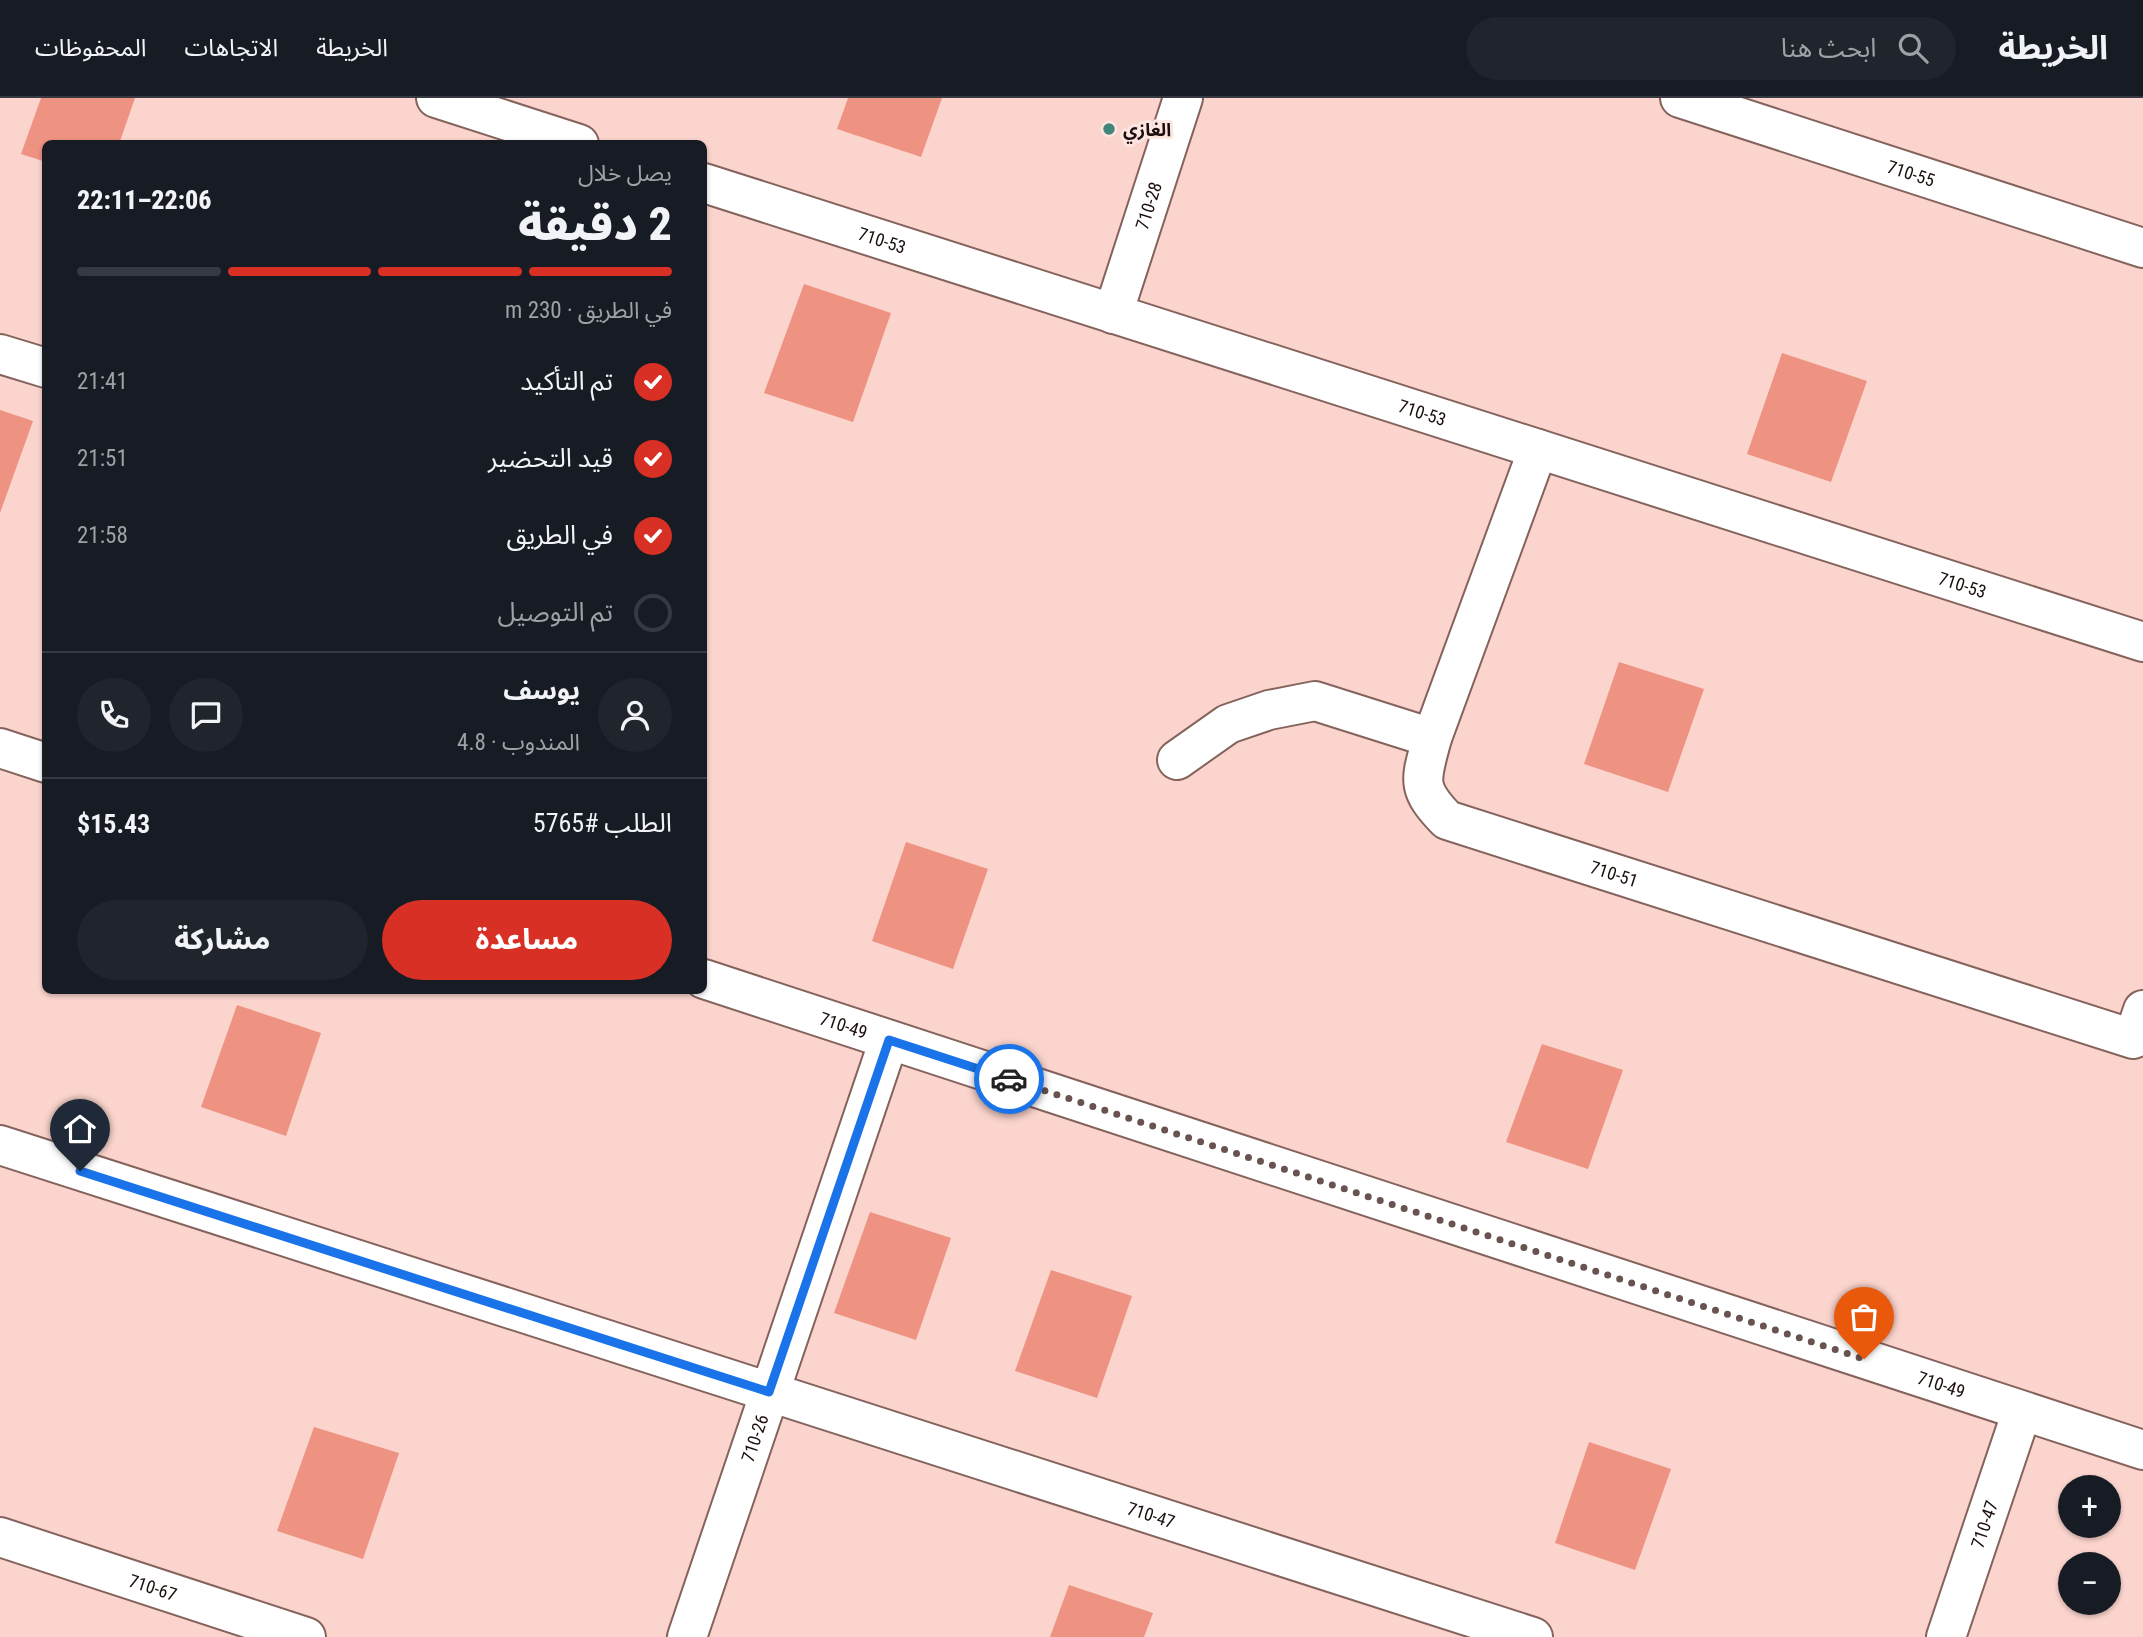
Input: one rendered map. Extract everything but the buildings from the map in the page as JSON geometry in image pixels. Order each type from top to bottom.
[{"type":"street","points":[[436,98],[567,140]]},
{"type":"street","name":"710-28","points":[[1113,314],[1183,98]]},
{"type":"street","name":"710-55","points":[[1680,98],[2143,248]]},
{"type":"street","name":"710-53","points":[[707,184],[2143,642]]},
{"type":"street","points":[[0,354],[42,367]]},
{"type":"street","name":"710-51","points":[[1538,449],[1432,738],[1422,775],[1427,799],[1447,820],[2140,1030]]},
{"type":"street","points":[[1177,760],[1228,724],[1269,710],[1315,701],[1432,738]]},
{"type":"street","points":[[0,748],[42,762]]},
{"type":"street","name":"710-49","points":[[707,980],[2143,1450]]},
{"type":"street","name":"710-26","points":[[687,1637],[889,1040]]},
{"type":"street","name":"710-47","points":[[0,1145],[1533,1637]]},
{"type":"street","name":"710-47","points":[[1946,1637],[2022,1411]]},
{"type":"street","name":"710-67","points":[[0,1537],[306,1637]]},
{"type":"way so far","points":[[1009,1079],[1864,1359]]},
{"type":"place","name":"الغازي","points":[[1109,129]]},
{"type":"route","points":[[80,1171],[769,1392],[889,1040],[1009,1079]]}]
